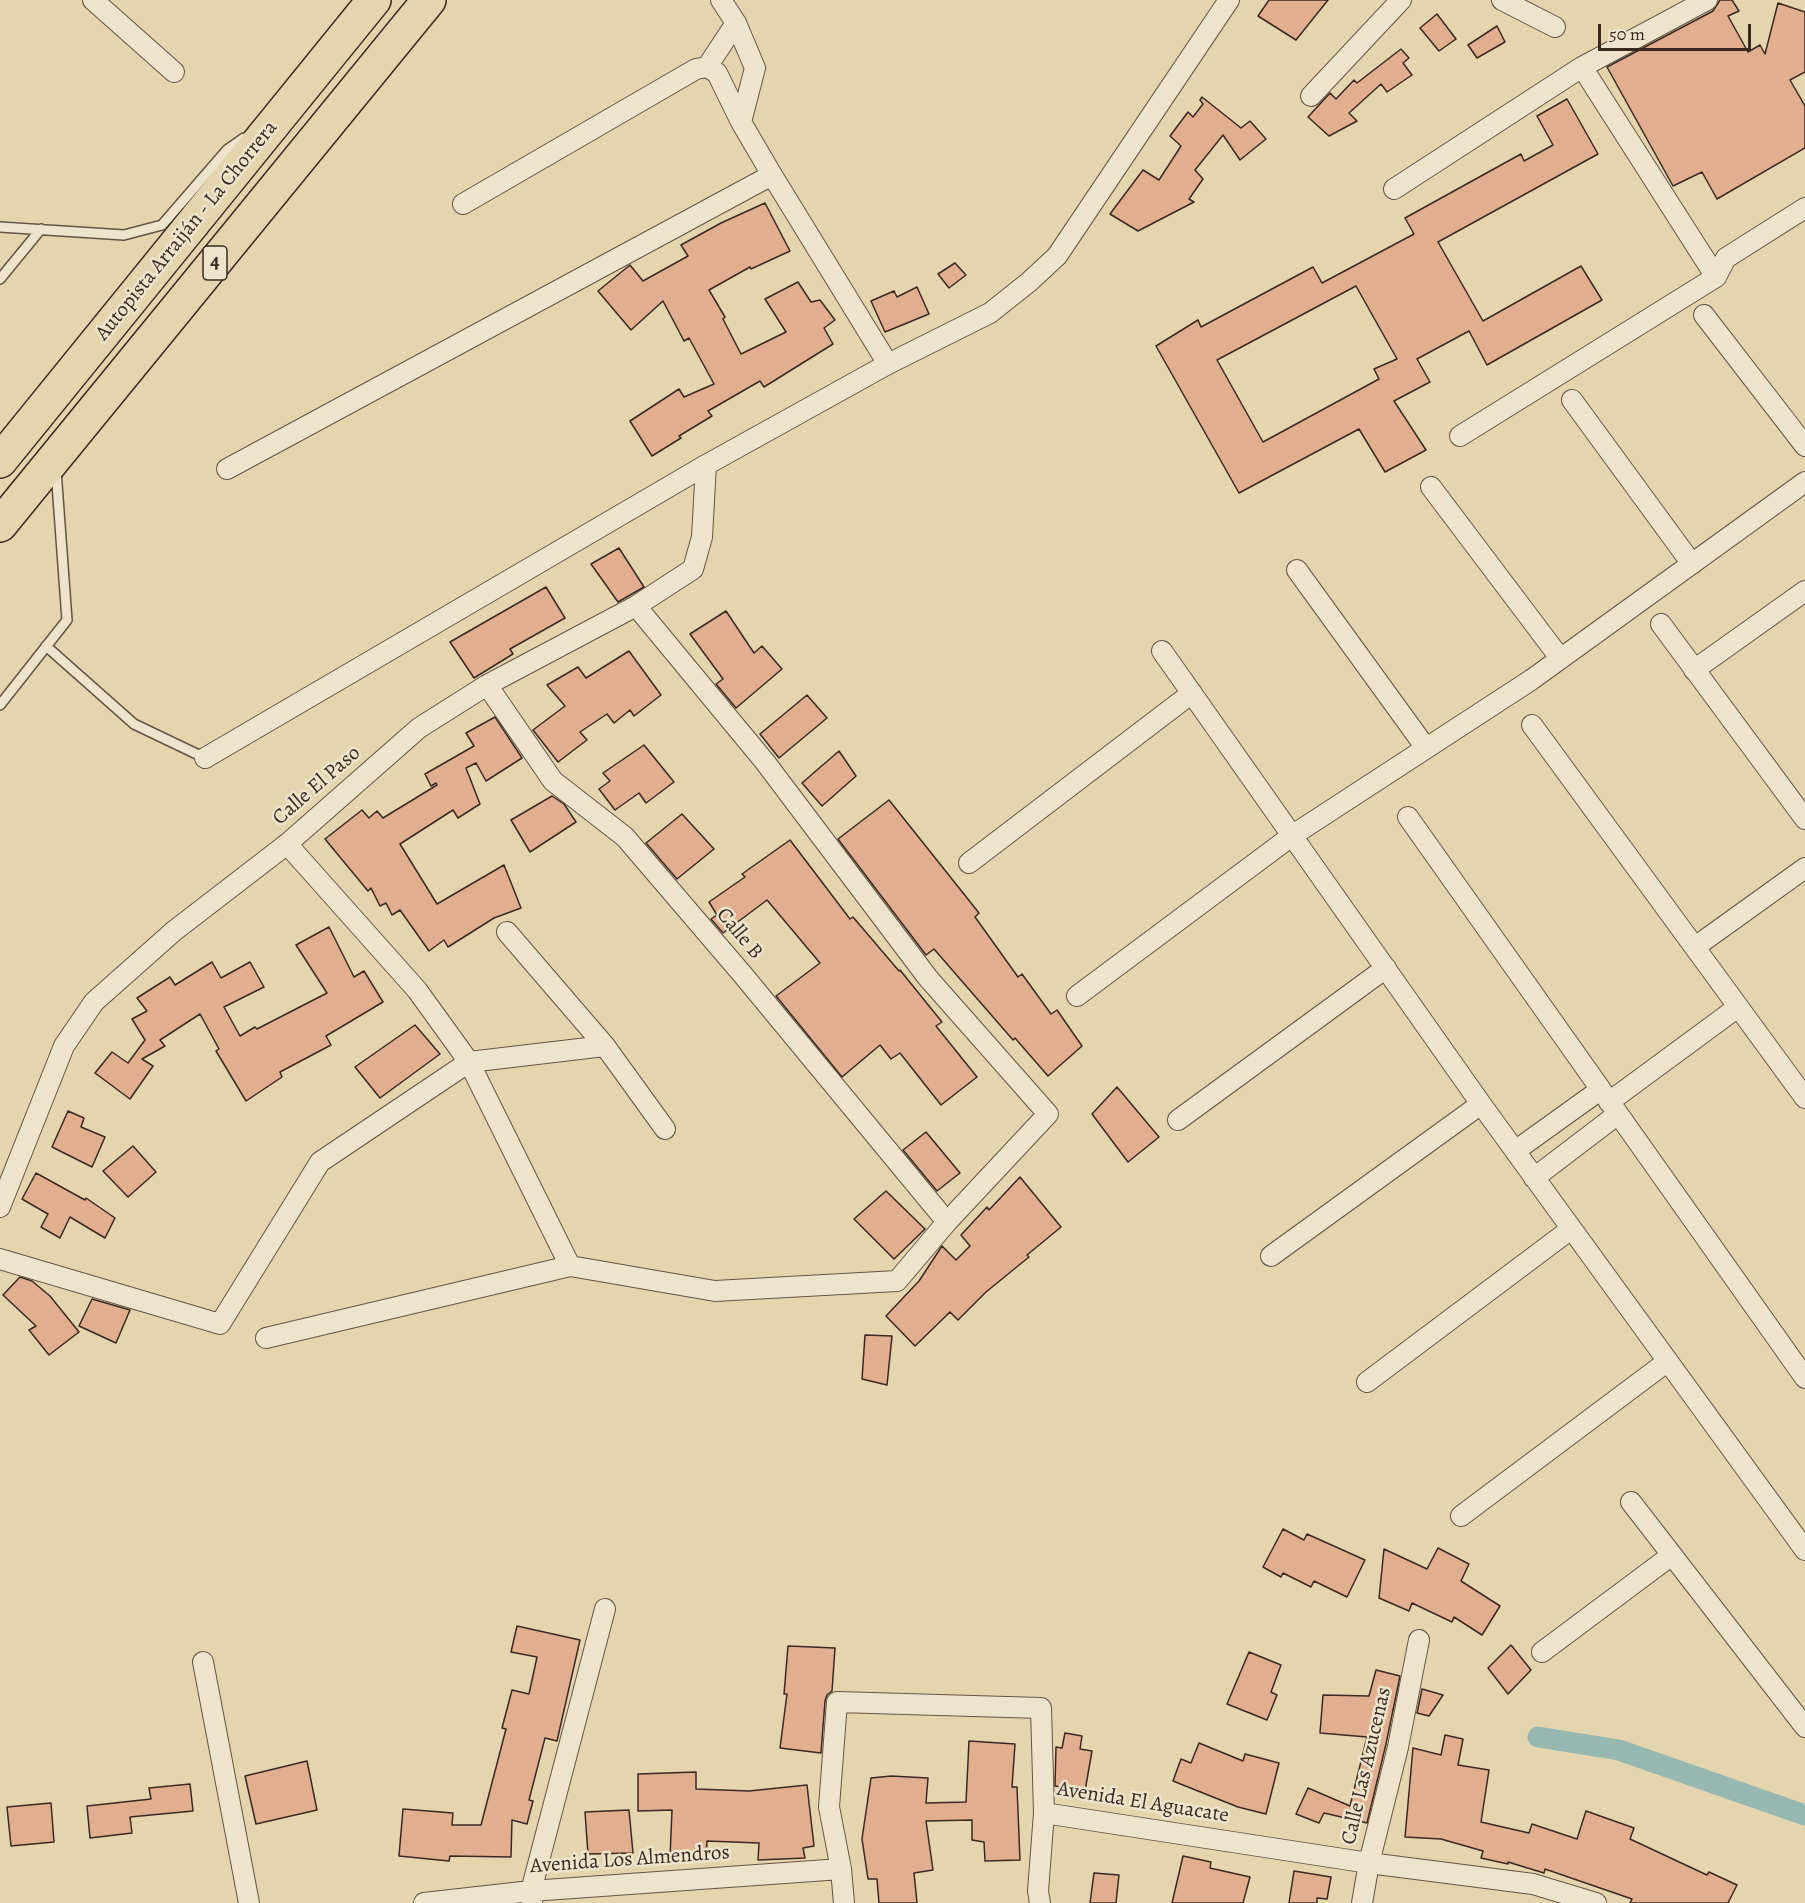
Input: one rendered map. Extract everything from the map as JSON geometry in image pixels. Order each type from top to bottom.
[{"type":"highway","name":"Autopista Arraiján - La Chorrera","points":[[0,460],[374,0]]},
{"type":"highway","name":"Autopista Arraiján - La Chorrera","points":[[0,525],[429,0]]},
{"type":"street","points":[[93,0],[174,72]]},
{"type":"street","points":[[721,0],[736,23],[755,68],[741,122]]},
{"type":"street","points":[[206,758],[706,465],[888,364],[990,313],[1057,256],[1229,0]]},
{"type":"street","points":[[1311,96],[1401,0]]},
{"type":"street","points":[[1503,0],[1555,27]]},
{"type":"street","points":[[1394,189],[1582,67],[1707,0]]},
{"type":"street","points":[[707,67],[736,23]]},
{"type":"street","points":[[463,204],[696,69],[707,67],[717,74],[741,122],[772,175],[888,364]]},
{"type":"street","points":[[1582,67],[1716,277]]},
{"type":"street","points":[[226,469],[772,175]]},
{"type":"street","points":[[1460,436],[1716,277],[1726,258],[1805,208]]},
{"type":"street","points":[[1704,315],[1805,446]]},
{"type":"street","points":[[1572,400],[1692,564]]},
{"type":"street","name":"Calle El Paso","points":[[0,1208],[64,1046],[94,1002],[174,931],[287,844],[419,728],[487,685],[636,606],[693,569],[702,537],[706,465]]},
{"type":"street","points":[[1077,996],[1293,835],[1560,658],[1805,482]]},
{"type":"street","points":[[1431,487],[1560,658]]},
{"type":"street","points":[[1297,570],[1426,748]]},
{"type":"street","points":[[1694,670],[1805,591]]},
{"type":"street","points":[[266,1338],[570,1266],[715,1291],[897,1281],[947,1222],[1048,1114],[928,978],[765,762],[636,606]]},
{"type":"street","points":[[1661,624],[1805,819]]},
{"type":"street","points":[[1162,651],[1481,1104],[1805,1550]]},
{"type":"street","name":"Calle B","points":[[487,685],[553,781],[625,837],[743,975],[947,1222]]},
{"type":"street","points":[[969,863],[1192,693]]},
{"type":"street","points":[[1532,724],[1805,1098]]},
{"type":"street","points":[[1408,817],[1805,1378]]},
{"type":"street","points":[[287,844],[417,990],[469,1062],[570,1266]]},
{"type":"street","points":[[1695,947],[1805,868]]},
{"type":"street","points":[[507,932],[605,1046],[665,1128]]},
{"type":"street","points":[[1178,1120],[1386,968]]},
{"type":"street","points":[[1515,1151],[1609,1102],[1738,1007]]},
{"type":"street","points":[[0,1259],[220,1324],[320,1161],[469,1062],[605,1046]]},
{"type":"street","points":[[1534,1178],[1609,1102]]},
{"type":"street","points":[[1271,1256],[1481,1104]]},
{"type":"street","points":[[1367,1382],[1572,1229]]},
{"type":"street","points":[[1461,1516],[1668,1361]]},
{"type":"street","points":[[1631,1502],[1805,1727]]},
{"type":"street","points":[[1542,1652],[1672,1555]]},
{"type":"street","points":[[532,1897],[605,1609]]},
{"type":"street","name":"Calle Las Azucenas","points":[[1362,1903],[1398,1747],[1419,1640]]},
{"type":"street","points":[[203,1662],[249,1903]]},
{"type":"street","name":"Avenida El Aguacate","points":[[841,1869],[829,1807],[837,1702],[1041,1708],[1044,1813],[1370,1863],[1533,1884],[1596,1903]]},
{"type":"street","points":[[1040,1903],[1038,1891],[1044,1813]]},
{"type":"street","points":[[841,1869],[844,1903]]},
{"type":"street","name":"Avenida Los Almendros","points":[[424,1903],[532,1897],[841,1869]]},
{"type":"lane","points":[[0,227],[124,235],[162,225],[227,150],[286,110]]},
{"type":"lane","points":[[0,279],[41,229]]},
{"type":"lane","points":[[0,705],[67,620],[55,457]]},
{"type":"lane","points":[[46,646],[134,724],[206,758]]},
{"type":"building","points":[[1269,0],[1328,0],[1296,40],[1258,16]]},
{"type":"building","points":[[1720,0],[1732,0],[1739,11],[1728,16],[1748,52],[1760,45],[1765,54],[1778,3],[1805,12],[1805,72],[1790,80],[1805,106],[1805,148],[1717,199],[1702,172],[1673,186],[1607,67],[1713,11]]},
{"type":"building","points":[[1437,14],[1456,39],[1439,51],[1420,28]]},
{"type":"building","points":[[1497,26],[1505,42],[1477,58],[1468,45]]},
{"type":"building","points":[[1401,49],[1409,58],[1403,63],[1412,75],[1387,92],[1381,84],[1349,113],[1357,121],[1329,136],[1308,117],[1330,93],[1336,99],[1354,80],[1357,83]]},
{"type":"building","points":[[1202,97],[1241,128],[1250,121],[1266,139],[1240,160],[1223,135],[1195,170],[1203,179],[1189,199],[1194,202],[1138,231],[1110,214],[1143,170],[1159,180],[1181,146],[1170,136],[1188,112],[1193,117],[1203,104],[1200,100]]},
{"type":"building","points":[[1567,99],[1598,154],[1438,242],[1483,321],[1581,266],[1602,300],[1487,365],[1469,331],[1417,359],[1430,382],[1394,401],[1426,450],[1385,472],[1359,429],[1239,493],[1156,346],[1198,320],[1201,327],[1313,267],[1322,283],[1414,234],[1405,218],[1521,154],[1524,161],[1553,145],[1537,116]],"holes":[[[1356,286],[1397,359],[1374,369],[1379,379],[1263,442],[1217,360]]]},
{"type":"building","points":[[765,203],[790,251],[751,269],[750,267],[709,290],[725,317],[723,319],[741,354],[786,332],[765,299],[798,282],[811,302],[820,300],[835,320],[824,328],[833,344],[764,387],[760,381],[708,411],[712,416],[652,456],[630,421],[679,389],[684,397],[714,384],[689,338],[684,341],[663,301],[631,330],[598,291],[630,265],[643,281],[688,256],[681,245]]},
{"type":"building","points":[[955,263],[966,275],[949,288],[938,274]]},
{"type":"building","points":[[917,287],[929,314],[885,332],[871,301],[894,291],[897,297]]},
{"type":"building","points":[[619,548],[644,587],[618,602],[591,564]]},
{"type":"building","points":[[546,587],[565,618],[510,649],[513,654],[474,678],[450,642]]},
{"type":"building","points":[[726,611],[754,653],[762,646],[782,669],[736,708],[716,684],[723,679],[690,634]]},
{"type":"building","points":[[629,651],[661,695],[634,716],[630,710],[614,723],[607,714],[580,732],[587,740],[558,762],[533,730],[565,706],[547,685],[578,667],[586,678]]},
{"type":"building","points":[[807,695],[827,718],[779,758],[760,734]]},
{"type":"building","points":[[495,717],[522,758],[486,781],[476,763],[466,768],[480,804],[458,818],[453,810],[400,844],[437,904],[504,865],[521,908],[494,918],[448,947],[444,940],[429,951],[400,910],[392,915],[386,903],[380,906],[371,888],[368,891],[325,839],[362,810],[369,818],[377,811],[383,818],[437,785],[436,783],[431,786],[425,774],[474,746],[466,733]]},
{"type":"building","points":[[644,745],[674,782],[646,803],[639,793],[615,810],[599,789],[610,781],[603,773]]},
{"type":"building","points":[[839,751],[856,776],[822,806],[802,783]]},
{"type":"building","points":[[552,796],[564,804],[576,822],[530,852],[511,820]]},
{"type":"building","points":[[889,800],[979,913],[975,917],[1018,977],[1022,974],[1051,1014],[1057,1010],[1082,1046],[1048,1076],[1015,1038],[1013,1040],[934,949],[926,955],[838,839]]},
{"type":"building","points":[[682,814],[714,849],[677,879],[646,843]]},
{"type":"building","points":[[790,840],[850,919],[853,917],[942,1022],[936,1026],[977,1077],[941,1105],[900,1053],[891,1059],[880,1045],[842,1077],[776,996],[820,963],[767,900],[723,933],[711,919],[717,915],[709,902],[745,877],[742,874]]},
{"type":"building","points":[[329,927],[354,977],[364,971],[383,1002],[326,1036],[331,1045],[280,1072],[282,1077],[246,1101],[216,1051],[219,1049],[200,1014],[160,1040],[165,1046],[142,1059],[153,1066],[130,1099],[95,1073],[112,1052],[128,1063],[145,1040],[132,1019],[147,1011],[137,998],[170,977],[175,985],[212,962],[221,978],[250,962],[264,987],[224,1007],[240,1036],[327,993],[296,945]]},
{"type":"building","points":[[415,1025],[440,1054],[380,1098],[355,1067]]},
{"type":"building","points":[[1117,1087],[1159,1137],[1128,1162],[1092,1114]]},
{"type":"building","points":[[68,1111],[84,1118],[81,1127],[105,1137],[92,1167],[52,1147]]},
{"type":"building","points":[[926,1132],[960,1173],[937,1191],[903,1150]]},
{"type":"building","points":[[133,1146],[156,1172],[128,1197],[103,1171]]},
{"type":"building","points":[[36,1173],[85,1200],[86,1198],[115,1218],[105,1238],[70,1217],[60,1238],[41,1227],[48,1214],[22,1199]]},
{"type":"building","points":[[1020,1177],[1061,1227],[986,1292],[958,1320],[950,1312],[915,1346],[886,1316],[919,1281],[942,1246],[956,1260],[970,1246],[961,1235],[987,1207],[989,1210]]},
{"type":"building","points":[[886,1191],[925,1229],[894,1259],[854,1219]]},
{"type":"building","points":[[20,1277],[32,1281],[50,1296],[79,1332],[49,1355],[29,1330],[36,1326],[3,1295]]},
{"type":"building","points":[[92,1299],[130,1310],[116,1343],[79,1326]]},
{"type":"building","points":[[865,1335],[892,1336],[887,1385],[862,1379]]},
{"type":"building","points":[[1283,1529],[1304,1540],[1307,1534],[1365,1560],[1347,1597],[1314,1581],[1311,1587],[1283,1573],[1281,1577],[1263,1567]]},
{"type":"building","points":[[1438,1548],[1469,1564],[1461,1581],[1500,1606],[1482,1635],[1454,1617],[1452,1622],[1412,1603],[1409,1611],[1379,1598],[1384,1549],[1427,1569]]},
{"type":"building","points":[[517,1626],[580,1640],[557,1741],[545,1738],[529,1800],[533,1801],[527,1824],[512,1820],[511,1857],[450,1856],[449,1861],[399,1856],[403,1809],[453,1813],[452,1825],[481,1825],[506,1729],[502,1728],[512,1690],[529,1694],[537,1657],[511,1652]]},
{"type":"building","points":[[1511,1645],[1531,1670],[1508,1694],[1488,1668]]},
{"type":"building","points":[[788,1646],[835,1648],[832,1691],[827,1695],[825,1701],[821,1753],[780,1748],[787,1694],[784,1694]]},
{"type":"building","points":[[1249,1652],[1281,1665],[1271,1692],[1277,1695],[1267,1720],[1227,1704]]},
{"type":"building","points":[[1376,1670],[1400,1676],[1367,1823],[1324,1813],[1319,1823],[1296,1814],[1308,1788],[1350,1806],[1367,1737],[1320,1733],[1323,1695],[1369,1696]]},
{"type":"building","points":[[1422,1689],[1443,1695],[1429,1716],[1417,1713]]},
{"type":"building","points":[[1065,1733],[1082,1736],[1080,1749],[1092,1751],[1085,1791],[1055,1786],[1056,1747],[1062,1748]]},
{"type":"building","points":[[1445,1735],[1463,1739],[1458,1765],[1489,1770],[1481,1822],[1529,1833],[1532,1824],[1577,1839],[1586,1811],[1634,1828],[1630,1839],[1707,1875],[1709,1872],[1737,1885],[1728,1903],[1630,1903],[1632,1899],[1545,1869],[1544,1873],[1508,1862],[1508,1864],[1481,1858],[1483,1851],[1441,1839],[1405,1837],[1413,1748],[1441,1755]]},
{"type":"building","points":[[969,1741],[1015,1744],[1012,1787],[1017,1787],[1020,1860],[985,1861],[984,1842],[972,1840],[972,1820],[926,1821],[933,1870],[914,1873],[917,1903],[879,1903],[877,1879],[868,1879],[862,1839],[871,1778],[891,1776],[928,1778],[926,1803],[966,1802]]},
{"type":"building","points":[[1199,1743],[1243,1761],[1245,1754],[1279,1763],[1266,1814],[1238,1807],[1173,1781],[1181,1759],[1191,1763]]},
{"type":"building","points":[[307,1761],[317,1810],[256,1824],[245,1776]]},
{"type":"building","points":[[696,1772],[696,1789],[749,1791],[807,1785],[814,1846],[803,1848],[805,1858],[758,1860],[759,1843],[707,1841],[706,1860],[670,1858],[672,1810],[638,1811],[638,1774]]},
{"type":"building","points":[[190,1784],[193,1811],[130,1817],[132,1833],[90,1838],[87,1806],[151,1799],[149,1788]]},
{"type":"building","points":[[51,1803],[54,1842],[11,1846],[7,1807]]},
{"type":"building","points":[[629,1810],[633,1853],[588,1854],[585,1812]]},
{"type":"building","points":[[1183,1856],[1211,1862],[1210,1868],[1250,1877],[1243,1903],[1172,1903]]},
{"type":"building","points":[[1294,1871],[1331,1877],[1327,1899],[1317,1898],[1317,1903],[1289,1903]]},
{"type":"building","points":[[1094,1873],[1119,1875],[1116,1903],[1090,1903]]},
{"type":"waterway","points":[[1538,1737],[1619,1750],[1805,1815]]}]
